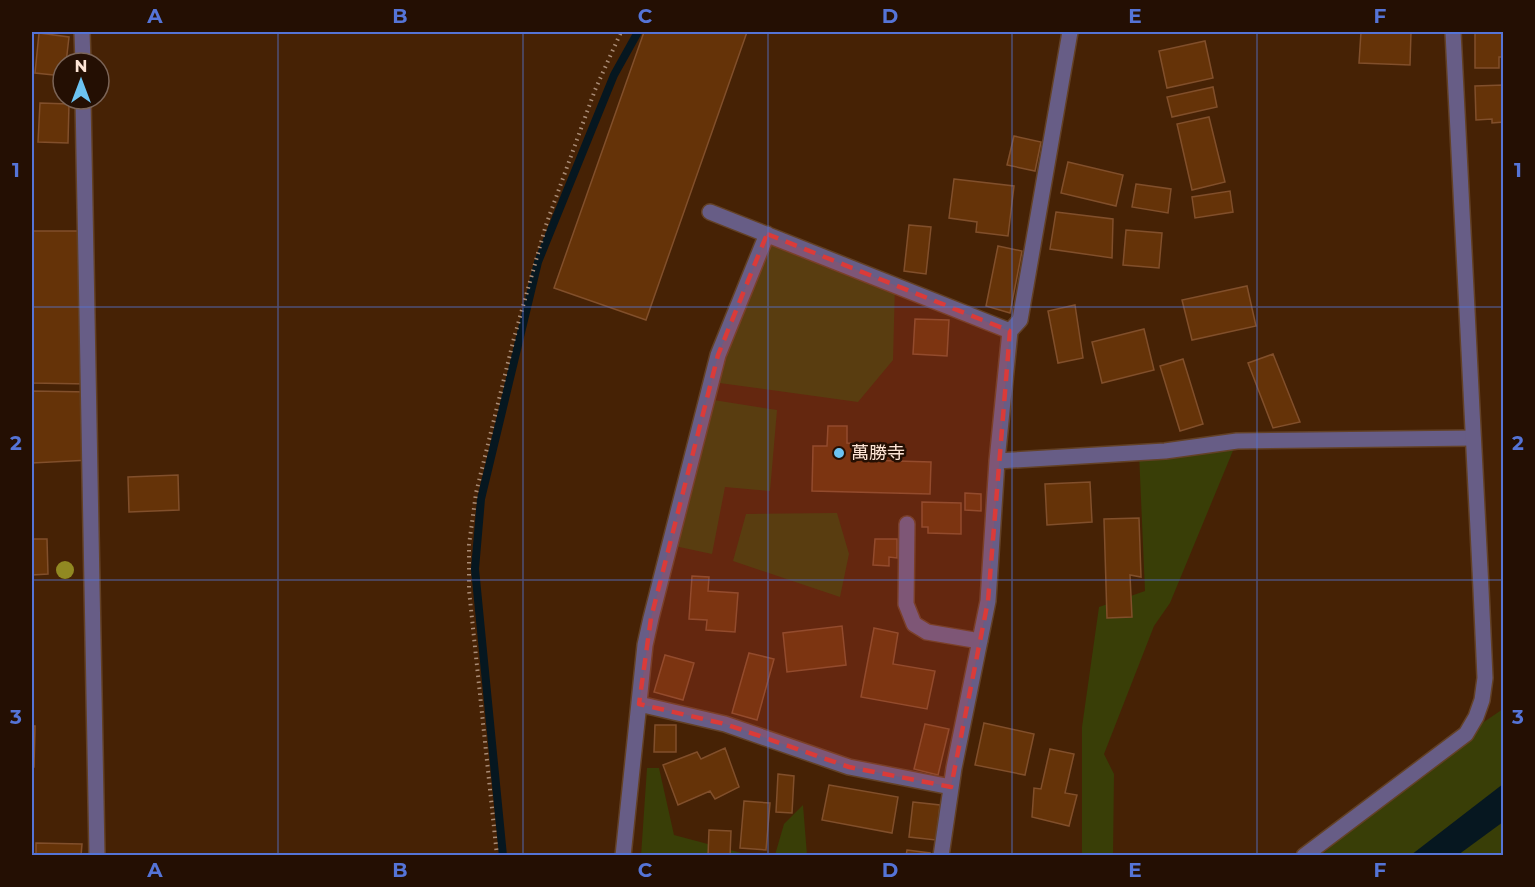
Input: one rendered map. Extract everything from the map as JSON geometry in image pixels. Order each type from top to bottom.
[{"type":"street","points":[[82,32],[82,51]]},
{"type":"street","points":[[941,855],[954,768],[988,601],[997,461],[1010,331],[1020,321],[1070,32]]},
{"type":"street","points":[[1304,855],[1466,734],[1476,717],[1482,700],[1485,678],[1453,32]]},
{"type":"street","points":[[83,111],[97,855]]},
{"type":"street","points":[[710,212],[1010,331]]},
{"type":"street","points":[[623,855],[645,645],[651,618],[718,355],[767,234]]},
{"type":"street","points":[[997,461],[1165,451],[1237,441],[1473,438]]},
{"type":"street","points":[[907,524],[906,604],[915,624],[927,632],[980,641]]},
{"type":"street","points":[[639,704],[725,724],[849,767],[951,787]]},
{"type":"path","points":[[497,855],[469,590],[469,544],[476,493],[514,338],[546,225],[595,90],[621,32]]},
{"type":"highlighted area","points":[[767,234],[1010,331],[988,601],[951,787],[849,767],[725,724],[639,704],[651,618],[718,355]]},
{"type":"green space","points":[[767,234],[895,285],[893,360],[858,402],[712,382]]},
{"type":"green space","points":[[707,399],[777,410],[770,491],[725,487],[712,554],[670,545]]},
{"type":"green space","points":[[1237,441],[1170,603],[1154,626],[1104,754],[1114,774],[1113,855],[1082,856],[1082,727],[1099,607],[1145,591],[1139,453]]},
{"type":"green space","points":[[837,513],[849,554],[840,597],[733,561],[746,514]]},
{"type":"green space","points":[[1503,709],[1503,855],[1320,856],[1466,734]]},
{"type":"green space","points":[[647,768],[659,768],[674,835],[749,855],[641,856]]},
{"type":"green space","points":[[803,805],[807,855],[775,855],[784,824]]},
{"type":"water","points":[[1503,784],[1503,822],[1458,855],[1411,855]]},
{"type":"building","points":[[644,32],[747,32],[646,320],[554,288]]},
{"type":"building","points":[[1361,32],[1411,32],[1410,65],[1359,63]]},
{"type":"building","points":[[1475,32],[1504,32],[1504,57],[1499,57],[1499,68],[1475,68]]},
{"type":"building","points":[[39,33],[69,37],[67,51],[51,51],[51,75],[35,73]]},
{"type":"building","points":[[1205,41],[1213,78],[1167,88],[1159,51]]},
{"type":"building","points":[[1504,85],[1504,122],[1492,123],[1492,119],[1476,120],[1475,86]]},
{"type":"building","points":[[1213,87],[1217,107],[1172,117],[1167,97]]},
{"type":"building","points":[[40,103],[51,103],[51,111],[69,111],[68,143],[38,142]]},
{"type":"building","points":[[1209,117],[1225,182],[1192,190],[1177,124]]},
{"type":"building","points":[[1014,136],[1041,142],[1035,171],[1007,165]]},
{"type":"building","points":[[1068,162],[1123,175],[1116,206],[1061,193]]},
{"type":"building","points":[[954,179],[1014,186],[1008,236],[976,232],[977,222],[949,218]]},
{"type":"building","points":[[1136,184],[1171,189],[1168,213],[1132,207]]},
{"type":"building","points":[[1230,191],[1233,212],[1195,218],[1192,197]]},
{"type":"building","points":[[1056,212],[1113,219],[1112,258],[1050,249]]},
{"type":"building","points":[[909,225],[931,227],[926,274],[904,271]]},
{"type":"building","points":[[1126,230],[1162,233],[1159,268],[1123,265]]},
{"type":"building","points":[[32,231],[86,231],[88,384],[32,383]]},
{"type":"building","points":[[998,246],[1022,251],[1010,313],[986,306]]},
{"type":"building","points":[[1247,286],[1256,326],[1192,340],[1182,300]]},
{"type":"building","points":[[1075,305],[1083,358],[1058,363],[1048,311]]},
{"type":"building","points":[[915,319],[949,320],[947,356],[913,354]]},
{"type":"building","points":[[1144,329],[1154,370],[1102,383],[1092,342]]},
{"type":"building","points":[[1273,354],[1300,422],[1273,428],[1248,363]]},
{"type":"building","points":[[1183,359],[1203,424],[1180,431],[1160,366]]},
{"type":"building","points":[[32,391],[89,392],[90,460],[32,463]]},
{"type":"building","name":"萬勝寺","points":[[828,426],[847,426],[847,443],[865,444],[865,460],[931,462],[930,494],[812,491],[813,446],[827,446]]},
{"type":"building","points":[[178,475],[179,510],[129,512],[128,477]]},
{"type":"building","points":[[1090,482],[1092,522],[1047,525],[1045,484]]},
{"type":"building","points":[[965,493],[981,494],[981,511],[965,510]]},
{"type":"building","points":[[922,502],[961,503],[961,534],[928,533],[928,527],[922,527]]},
{"type":"building","points":[[1139,518],[1141,577],[1130,575],[1132,617],[1107,618],[1104,519]]},
{"type":"building","points":[[32,539],[47,539],[48,574],[32,575]]},
{"type":"building","points":[[875,539],[897,539],[897,558],[889,557],[889,566],[873,565]]},
{"type":"building","points":[[692,576],[709,577],[708,591],[738,593],[735,632],[706,630],[707,620],[689,619]]},
{"type":"building","points":[[842,626],[846,665],[787,672],[783,633]]},
{"type":"building","points":[[874,628],[898,633],[893,664],[935,671],[927,709],[861,697]]},
{"type":"building","points":[[749,653],[774,659],[757,720],[732,713]]},
{"type":"building","points":[[665,655],[694,663],[683,700],[654,692]]},
{"type":"building","points":[[984,723],[1034,734],[1025,775],[975,765]]},
{"type":"building","points":[[925,724],[949,729],[938,775],[914,769]]},
{"type":"building","points":[[655,725],[676,725],[676,752],[654,752]]},
{"type":"building","points":[[32,726],[35,726],[34,767],[32,767]]},
{"type":"building","points":[[725,748],[739,787],[715,799],[710,791],[678,805],[663,765],[697,752],[701,759]]},
{"type":"building","points":[[1050,749],[1074,754],[1065,793],[1077,795],[1069,826],[1032,817],[1034,788],[1041,789]]},
{"type":"building","points":[[778,774],[794,776],[792,813],[776,812]]},
{"type":"building","points":[[829,785],[898,797],[892,833],[822,820]]},
{"type":"building","points":[[744,801],[770,803],[766,850],[740,848]]},
{"type":"building","points":[[913,802],[940,805],[936,840],[909,837]]},
{"type":"building","points":[[709,830],[731,831],[730,856],[708,856]]},
{"type":"building","points":[[36,843],[82,844],[81,856],[36,856]]},
{"type":"building","points":[[907,850],[930,853],[929,856],[906,856]]},
{"type":"waterway","points":[[503,856],[475,569],[481,499],[538,262],[614,75],[638,32]]},
{"type":"place","name":"萬勝寺","points":[[839,453]]}]
